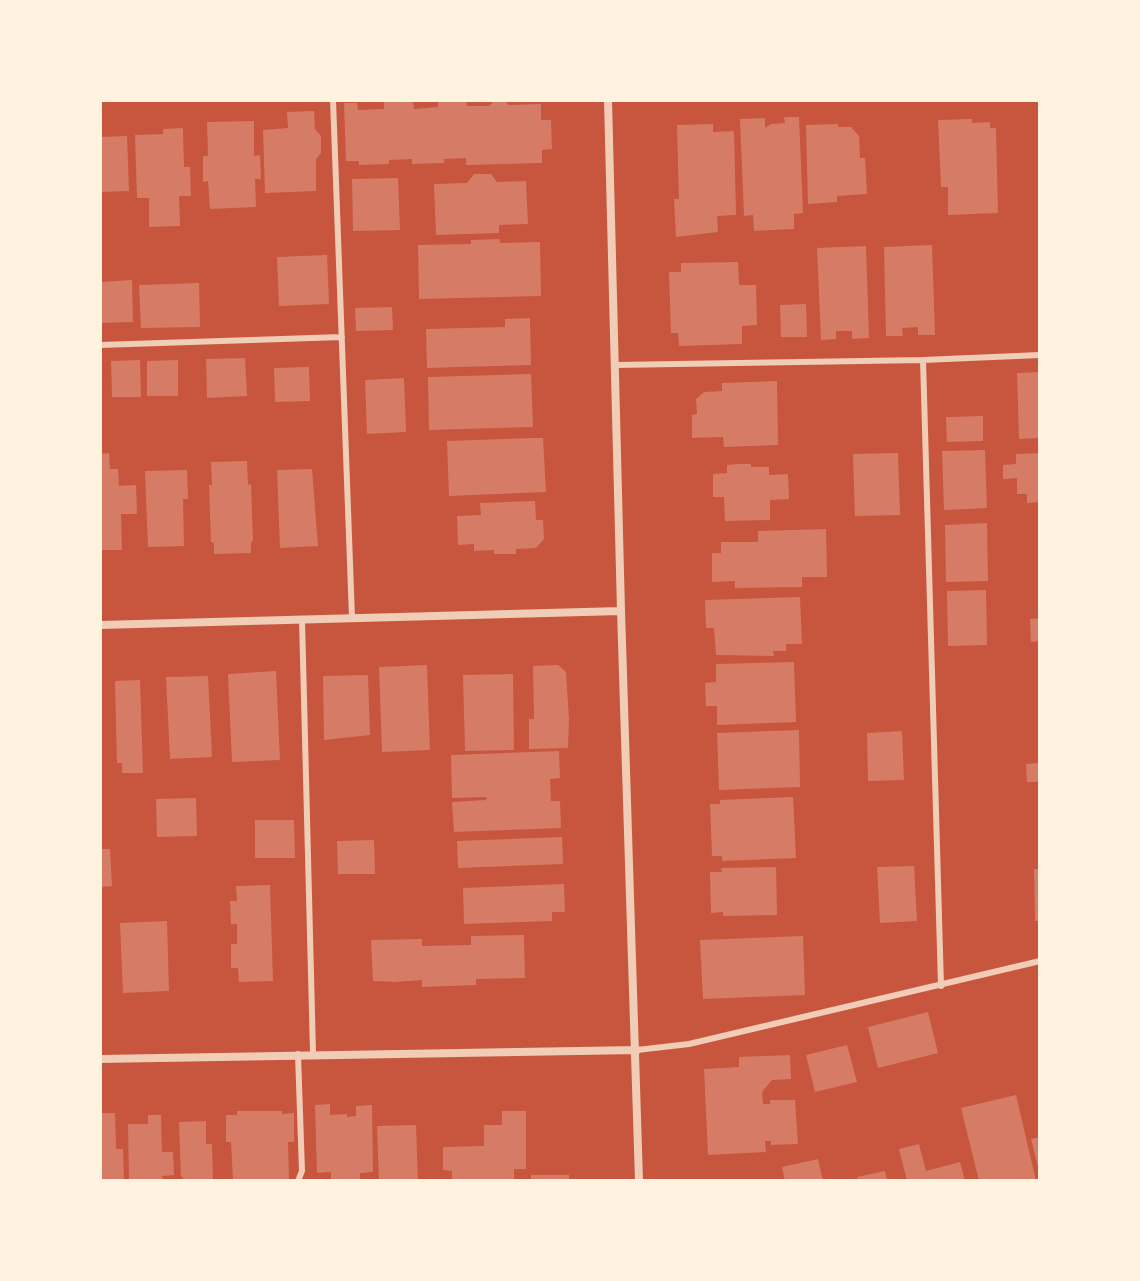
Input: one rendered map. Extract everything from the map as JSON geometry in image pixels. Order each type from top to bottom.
[{"type":"street","points":[[608,100],[639,1181]]},
{"type":"street","points":[[100,625],[621,611]]},
{"type":"street","points":[[100,1059],[313,1053],[637,1050]]},
{"type":"lane","points":[[333,100],[352,618]]},
{"type":"lane","points":[[100,345],[342,337]]},
{"type":"lane","points":[[615,365],[1040,355]]},
{"type":"lane","points":[[923,360],[941,986]]},
{"type":"lane","points":[[302,620],[313,1053]]},
{"type":"lane","points":[[637,1050],[677,1047],[1040,961]]},
{"type":"lane","points":[[298,1054],[302,1171],[298,1181]]},
{"type":"building","points":[[438,100],[466,100],[467,106],[489,106],[495,100],[504,100],[509,105],[541,104],[541,120],[551,120],[552,149],[542,150],[542,163],[466,165],[466,158],[444,159],[444,163],[412,164],[412,159],[359,165],[359,161],[346,161],[344,103],[357,103],[358,110],[384,109],[384,102],[413,101],[414,109],[438,107]]},
{"type":"building","points":[[314,111],[315,129],[321,136],[321,153],[316,159],[316,191],[265,193],[263,130],[288,128],[287,112]]},
{"type":"building","points":[[784,117],[799,117],[803,213],[794,214],[794,229],[754,231],[753,215],[744,216],[740,119],[765,118],[765,128],[771,124],[785,123]]},
{"type":"building","points":[[972,119],[972,123],[990,122],[990,128],[996,128],[998,213],[948,215],[948,187],[941,187],[938,120]]},
{"type":"building","points":[[254,121],[254,156],[260,155],[261,179],[255,179],[256,207],[210,209],[208,181],[203,182],[203,156],[208,156],[207,122]]},
{"type":"building","points":[[713,124],[713,132],[734,131],[736,215],[717,216],[718,232],[676,237],[674,199],[679,199],[677,125]]},
{"type":"building","points":[[838,124],[838,127],[851,127],[859,136],[860,158],[865,158],[867,194],[837,196],[837,202],[808,204],[806,125]]},
{"type":"building","points":[[183,128],[184,167],[190,167],[191,196],[179,196],[180,226],[149,227],[149,198],[137,198],[135,135],[163,134],[163,129]]},
{"type":"building","points":[[127,136],[129,191],[100,192],[100,137]]},
{"type":"building","points":[[474,174],[491,174],[497,182],[526,181],[528,224],[499,225],[499,233],[436,235],[434,184],[467,183]]},
{"type":"building","points":[[398,178],[400,230],[353,231],[352,179]]},
{"type":"building","points":[[500,239],[500,243],[540,242],[541,296],[419,299],[418,245],[471,244],[471,240]]},
{"type":"building","points":[[932,245],[935,335],[918,335],[918,327],[902,328],[903,336],[886,336],[884,247]]},
{"type":"building","points":[[866,246],[869,338],[852,339],[852,331],[836,331],[836,339],[821,340],[817,248]]},
{"type":"building","points":[[327,255],[329,304],[279,306],[277,257]]},
{"type":"building","points":[[738,262],[739,285],[756,285],[757,325],[742,326],[742,344],[679,346],[678,333],[671,333],[669,272],[681,272],[681,263]]},
{"type":"building","points":[[132,280],[133,322],[100,323],[100,282]]},
{"type":"building","points":[[199,283],[200,327],[141,328],[139,285]]},
{"type":"building","points":[[806,304],[807,337],[781,337],[780,305]]},
{"type":"building","points":[[392,307],[393,330],[356,331],[355,308]]},
{"type":"building","points":[[530,318],[531,365],[427,368],[426,329],[505,327],[505,319]]},
{"type":"building","points":[[245,358],[247,396],[207,398],[206,359]]},
{"type":"building","points":[[140,360],[141,397],[112,397],[111,361]]},
{"type":"building","points":[[178,360],[178,396],[147,396],[147,361]]},
{"type":"building","points":[[309,367],[310,401],[275,402],[274,368]]},
{"type":"building","points":[[1040,372],[1040,438],[1019,439],[1017,373]]},
{"type":"building","points":[[531,374],[533,427],[429,430],[428,377]]},
{"type":"building","points":[[404,378],[406,432],[367,434],[365,380]]},
{"type":"building","points":[[777,381],[778,445],[724,447],[723,437],[692,438],[692,415],[697,414],[696,399],[704,392],[722,391],[722,383]]},
{"type":"building","points":[[983,416],[983,441],[947,442],[946,417]]},
{"type":"building","points":[[543,438],[546,492],[449,496],[447,441]]},
{"type":"building","points":[[985,450],[987,508],[944,510],[942,451]]},
{"type":"building","points":[[109,453],[110,469],[118,469],[119,486],[136,485],[137,514],[121,514],[122,550],[100,550],[100,454]]},
{"type":"building","points":[[898,453],[900,515],[855,516],[853,454]]},
{"type":"building","points":[[1040,453],[1040,502],[1027,503],[1027,494],[1017,494],[1017,478],[1003,479],[1003,465],[1016,464],[1016,454]]},
{"type":"building","points":[[247,461],[248,485],[251,484],[251,553],[214,554],[209,485],[212,485],[211,462]]},
{"type":"building","points":[[751,464],[751,467],[769,467],[769,475],[788,474],[789,499],[770,500],[770,520],[725,521],[724,497],[713,497],[713,474],[727,473],[727,465]]},
{"type":"building","points":[[312,469],[318,546],[280,548],[277,470]]},
{"type":"building","points":[[187,470],[188,499],[183,499],[184,546],[148,547],[145,471]]},
{"type":"building","points":[[535,501],[536,520],[543,520],[544,539],[536,548],[516,549],[516,554],[494,554],[494,550],[474,551],[474,544],[458,545],[457,516],[481,515],[480,503]]},
{"type":"building","points":[[987,523],[988,581],[946,582],[945,525]]},
{"type":"building","points":[[826,529],[827,577],[802,577],[802,587],[735,588],[735,581],[712,582],[712,553],[721,553],[721,542],[758,542],[758,531]]},
{"type":"building","points":[[986,590],[987,645],[948,646],[947,591]]},
{"type":"building","points":[[800,597],[802,644],[786,644],[786,651],[773,651],[774,656],[716,655],[714,628],[706,628],[705,600]]},
{"type":"building","points":[[1040,618],[1040,641],[1031,642],[1030,619]]},
{"type":"building","points":[[794,662],[796,722],[717,725],[717,706],[706,706],[705,683],[716,682],[716,664]]},
{"type":"building","points":[[427,665],[430,750],[382,752],[379,667]]},
{"type":"building","points":[[558,665],[566,672],[568,748],[529,749],[529,719],[534,719],[533,666]]},
{"type":"building","points":[[276,671],[280,760],[232,762],[228,674]]},
{"type":"building","points":[[513,674],[514,750],[465,751],[463,675]]},
{"type":"building","points":[[368,675],[370,735],[324,740],[323,676]]},
{"type":"building","points":[[208,676],[212,757],[170,759],[166,677]]},
{"type":"building","points":[[140,680],[143,773],[122,773],[122,763],[117,763],[115,681]]},
{"type":"building","points":[[799,730],[800,787],[719,790],[717,733]]},
{"type":"building","points":[[902,731],[904,780],[868,781],[867,733]]},
{"type":"building","points":[[559,751],[560,778],[550,779],[551,801],[560,801],[561,828],[454,832],[452,802],[486,800],[487,797],[452,798],[451,755]]},
{"type":"building","points":[[1040,763],[1040,782],[1027,782],[1026,764]]},
{"type":"building","points":[[793,797],[796,858],[722,861],[722,856],[712,856],[710,804],[720,804],[720,800]]},
{"type":"building","points":[[196,798],[197,836],[157,837],[156,799]]},
{"type":"building","points":[[255,820],[294,820],[295,858],[255,858]]},
{"type":"building","points":[[562,837],[563,864],[458,868],[457,841]]},
{"type":"building","points":[[374,840],[375,874],[338,874],[337,841]]},
{"type":"building","points":[[100,849],[110,849],[112,886],[100,887]]},
{"type":"building","points":[[914,866],[917,921],[880,923],[877,867]]},
{"type":"building","points":[[776,867],[777,915],[723,916],[723,912],[711,913],[710,872],[722,872],[721,868]]},
{"type":"building","points":[[1034,869],[1040,869],[1040,921],[1035,921]]},
{"type":"building","points":[[564,884],[565,912],[552,912],[552,921],[464,924],[463,888]]},
{"type":"building","points":[[270,885],[273,981],[239,982],[238,968],[231,968],[231,944],[237,944],[237,924],[231,924],[230,901],[237,901],[236,886]]},
{"type":"building","points":[[167,921],[169,991],[123,993],[120,923]]},
{"type":"building","points":[[524,935],[525,978],[476,979],[476,985],[422,987],[422,980],[373,981],[371,940],[422,939],[422,946],[471,945],[471,936]]},
{"type":"building","points":[[803,936],[805,995],[703,999],[700,940]]},
{"type":"building","points":[[928,1012],[938,1053],[878,1068],[868,1027]]},
{"type":"building","points":[[847,1045],[857,1082],[815,1092],[806,1055]]},
{"type":"building","points":[[790,1055],[791,1079],[772,1080],[762,1092],[763,1104],[770,1104],[770,1100],[795,1100],[798,1144],[771,1145],[771,1141],[765,1141],[766,1152],[708,1155],[704,1069],[739,1067],[739,1057]]},
{"type":"building","points":[[1016,1095],[1036,1181],[979,1181],[961,1108]]},
{"type":"building","points":[[330,1104],[330,1115],[347,1114],[347,1117],[356,1116],[356,1106],[372,1105],[373,1172],[360,1173],[360,1181],[331,1181],[331,1172],[317,1173],[315,1105]]},
{"type":"building","points":[[237,1111],[294,1113],[294,1142],[288,1142],[289,1181],[233,1181],[231,1142],[226,1142],[226,1115],[237,1115]]},
{"type":"building","points":[[502,1111],[526,1111],[526,1169],[514,1169],[514,1181],[452,1181],[452,1171],[443,1170],[443,1147],[484,1146],[484,1125],[502,1125]]},
{"type":"building","points":[[100,1113],[115,1113],[116,1149],[123,1149],[124,1181],[100,1181]]},
{"type":"building","points":[[148,1115],[161,1115],[162,1152],[173,1152],[174,1175],[162,1176],[163,1179],[154,1181],[129,1181],[128,1124],[148,1124]]},
{"type":"building","points":[[206,1121],[206,1144],[212,1144],[213,1181],[183,1181],[179,1122]]},
{"type":"building","points":[[416,1125],[418,1181],[379,1181],[377,1126]]},
{"type":"building","points":[[1040,1137],[1040,1171],[1039,1171],[1031,1139]]},
{"type":"building","points":[[919,1144],[926,1171],[960,1162],[965,1181],[907,1181],[899,1149]]},
{"type":"building","points":[[818,1159],[823,1181],[785,1181],[782,1167]]},
{"type":"building","points":[[885,1171],[887,1181],[858,1181],[857,1177]]},
{"type":"building","points":[[531,1175],[569,1175],[569,1181],[531,1181]]}]
